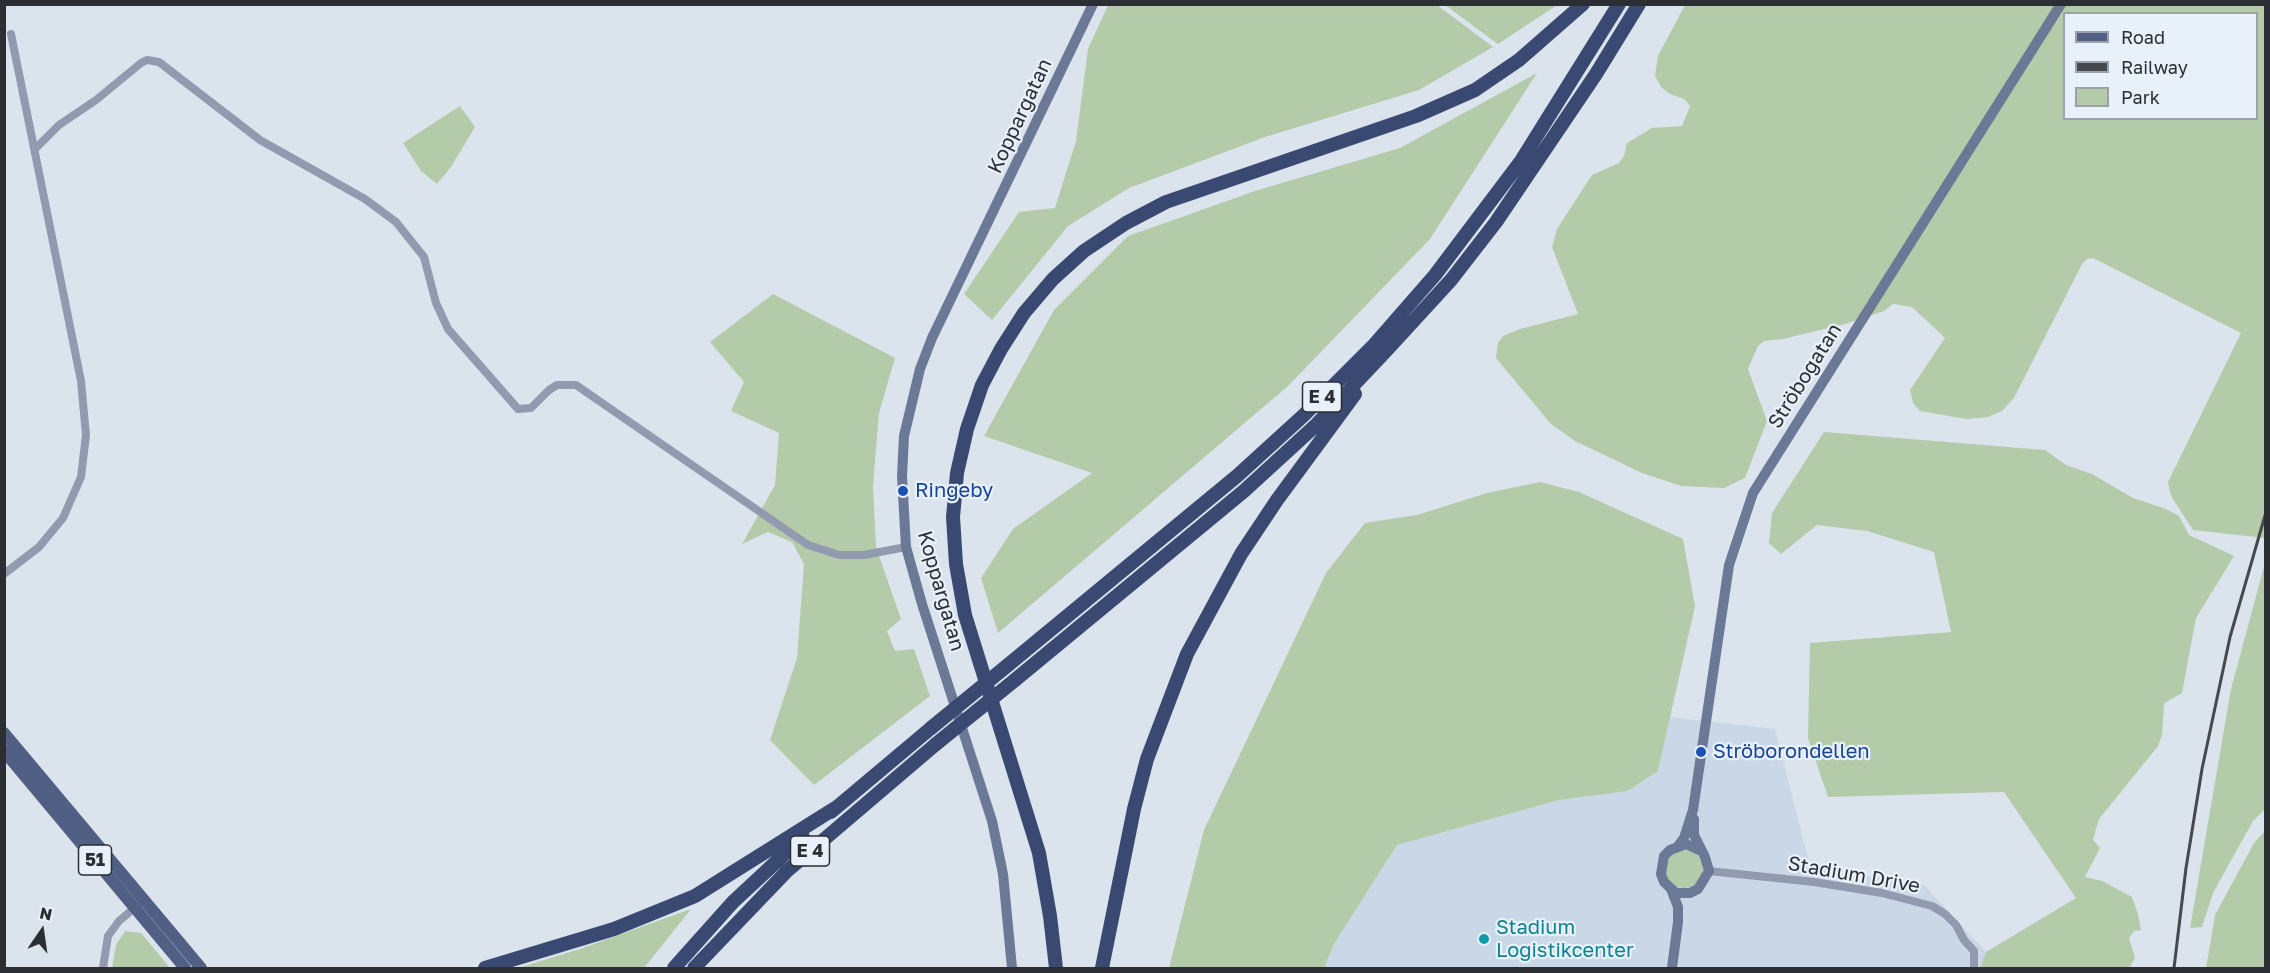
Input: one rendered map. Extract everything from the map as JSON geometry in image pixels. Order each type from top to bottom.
[{"type":"highway","points":[[1056,969],[1039,853],[965,615],[956,564],[953,518],[957,473],[964,440],[982,385],[1001,349],[1024,313],[1053,279],[1084,251],[1126,223],[1166,202],[1416,116],[1475,90],[1519,60],[1583,4]]},
{"type":"highway","name":"E 4","points":[[674,969],[733,902],[837,807],[1237,476],[1304,415],[1373,346],[1435,275],[1521,161],[1619,4]]},
{"type":"highway","name":"E 4","points":[[694,969],[787,871],[936,744],[1244,491],[1315,426],[1451,280],[1496,222],[1590,84],[1639,4]]},
{"type":"highway","points":[[1102,969],[1134,809],[1151,749],[1187,654],[1241,554],[1277,500],[1385,352]]},
{"type":"highway","points":[[485,969],[614,928],[695,896],[837,807]]},
{"type":"main road","name":"51","points":[[4,733],[139,904],[185,969]]},
{"type":"main road","name":"51","points":[[4,751],[139,904],[201,969]]},
{"type":"street","name":"Koppargatan","points":[[1012,969],[1003,874],[992,821],[922,604],[906,547],[902,476],[904,436],[920,369],[932,338],[1093,4]]},
{"type":"street","name":"Ströbogatan","points":[[1678,846],[1687,832],[1693,810],[1729,565],[1753,493],[2061,4]]},
{"type":"street","points":[[4,574],[39,547],[63,518],[81,477],[85,452],[82,389],[36,147],[11,34]]},
{"type":"street","points":[[36,147],[59,124],[96,100],[141,63],[147,60],[159,62],[260,140],[365,199],[396,222],[424,257],[438,309],[448,329],[518,409],[531,408],[557,385],[576,385],[808,545],[839,555],[864,555],[906,547]]},
{"type":"street","name":"Ströbogatan","points":[[1693,810],[1694,835],[1701,851]]},
{"type":"street","points":[[1678,922],[1690,893],[1704,883],[1708,871],[1701,851],[1686,844],[1664,855],[1660,866],[1664,882],[1670,889],[1676,893],[1690,893]]},
{"type":"street","name":"Stadium Drive","points":[[1708,871],[1814,882],[1882,893],[1932,906],[1956,925],[1964,940],[1974,951],[1974,969]]},
{"type":"street","points":[[1670,889],[1678,907],[1672,969]]},
{"type":"street","points":[[104,969],[108,936],[119,921],[139,904]]},
{"type":"shaded area","points":[[1670,717],[1775,729],[1810,866],[1924,885],[1986,952],[1980,968],[1324,968],[1334,944],[1397,845],[1559,800],[1628,791],[1658,771]]},
{"type":"green space","points":[[1108,5],[1437,5],[1493,47],[1419,90],[1265,137],[1129,188],[1068,226],[992,320],[964,294],[1019,212],[1055,208],[1076,141],[1088,49]]},
{"type":"green space","points":[[1445,5],[1557,5],[1498,44]]},
{"type":"green space","points":[[1685,5],[2265,5],[2265,538],[2193,530],[2171,496],[2168,482],[2241,333],[2093,258],[2087,259],[2082,264],[2014,398],[2002,411],[1988,417],[1967,419],[1920,411],[1913,403],[1910,390],[1945,338],[1912,307],[1893,304],[1884,311],[1845,324],[1783,339],[1764,341],[1758,346],[1748,369],[1767,421],[1745,478],[1724,488],[1681,486],[1642,473],[1575,441],[1551,424],[1496,358],[1498,343],[1503,336],[1520,329],[1578,314],[1552,247],[1557,229],[1592,175],[1619,163],[1624,156],[1627,143],[1652,128],[1682,126],[1690,106],[1684,99],[1670,94],[1661,87],[1655,76],[1658,56]]},
{"type":"green space","points":[[1537,73],[1430,239],[1288,386],[998,633],[981,578],[1013,529],[1092,473],[984,436],[1054,310],[1128,236],[1255,191],[1400,148]]},
{"type":"green space","points":[[460,106],[475,127],[451,167],[437,184],[421,171],[403,143]]},
{"type":"green space","points":[[773,294],[895,358],[879,413],[873,485],[876,547],[901,619],[887,631],[895,651],[914,649],[930,696],[814,785],[770,740],[797,658],[804,564],[792,542],[768,532],[742,544],[775,485],[779,433],[731,411],[744,382],[710,342]]},
{"type":"green space","points":[[1824,432],[2045,450],[2066,465],[2092,474],[2133,498],[2179,516],[2189,535],[2234,556],[2196,618],[2182,693],[2164,703],[2162,735],[2158,746],[2099,819],[2093,840],[2100,848],[2085,877],[2102,881],[2132,897],[2138,914],[2141,930],[2134,931],[2129,938],[2135,958],[2129,968],[1980,968],[1986,952],[2076,898],[2004,792],[1828,797],[1808,738],[1810,643],[1951,632],[1934,552],[1867,531],[1817,525],[1781,554],[1769,543],[1772,513]]},
{"type":"green space","points":[[1540,482],[1579,492],[1683,539],[1695,606],[1658,771],[1628,791],[1559,800],[1397,845],[1334,944],[1324,968],[1169,968],[1204,830],[1326,573],[1365,523],[1417,515],[1487,493]]},
{"type":"green space","points":[[2265,563],[2265,809],[2253,821],[2213,893],[2202,927],[2190,928],[2231,689]]},
{"type":"green space","points":[[2265,831],[2265,968],[2206,968],[2215,915],[2254,843]]},
{"type":"green space","points":[[1684,850],[1697,856],[1703,869],[1697,882],[1684,888],[1671,882],[1665,869],[1671,856]]},
{"type":"green space","points":[[691,909],[644,968],[518,968],[580,949]]},
{"type":"green space","points":[[125,931],[141,933],[170,968],[112,968],[116,945]]},
{"type":"railway","points":[[2174,968],[2186,868],[2202,769],[2230,637],[2266,512]]},
{"type":"place","name":"Ringeby","points":[[903,491]]},
{"type":"place","name":"Ströborondellen","points":[[1701,752]]},
{"type":"place","name":"Stadium Logistikcenter","points":[[1484,939]]}]
